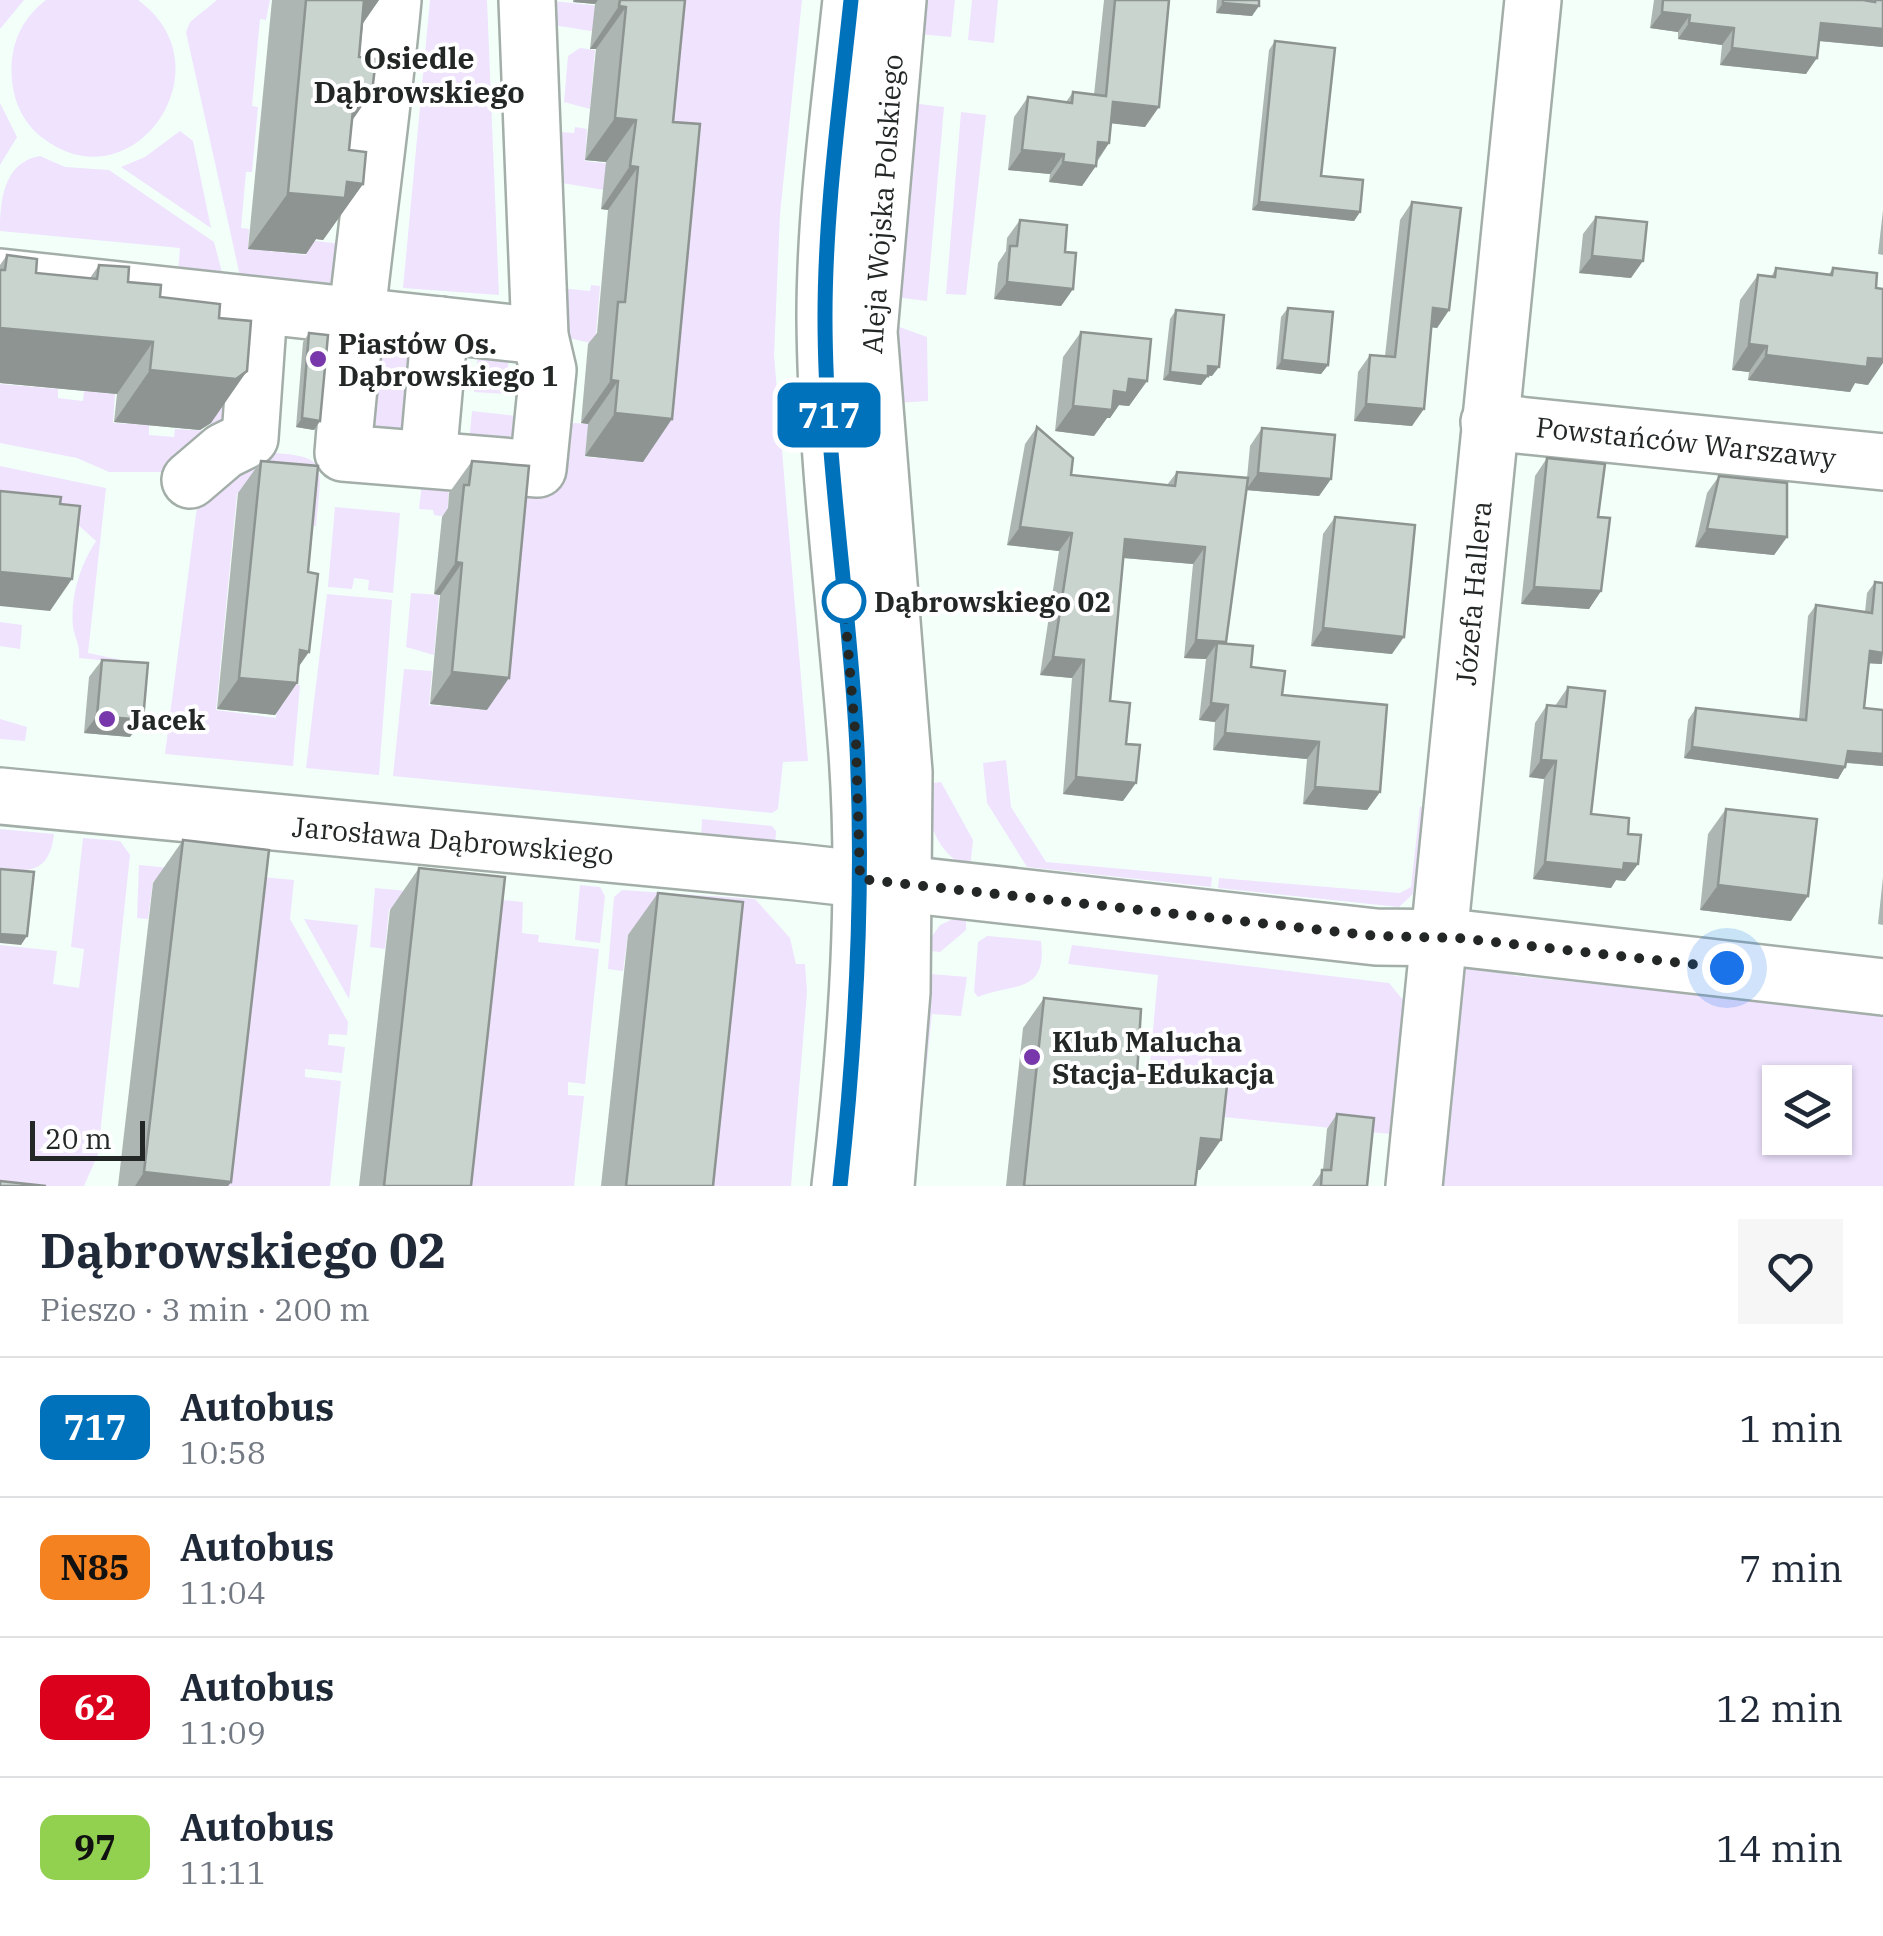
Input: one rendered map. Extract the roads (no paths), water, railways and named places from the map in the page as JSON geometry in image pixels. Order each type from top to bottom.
[{"type":"street","points":[[394,0],[372,210],[354,317],[343,453],[538,469],[548,370],[540,336],[528,0]]},
{"type":"street","name":"Aleja Wojska Polskiego","points":[[851,0],[831,192],[825,316],[829,431],[856,742],[883,882],[896,1094],[886,1186]]},
{"type":"street","name":"Aleja Wojska Polskiego","points":[[840,1186],[853,1050],[904,772],[869,332],[898,0]]},
{"type":"street","name":"Józefa Hallera","points":[[1414,1186],[1533,0]]},
{"type":"street","points":[[0,277],[148,292],[258,309],[540,336]]},
{"type":"street","points":[[190,480],[224,451],[250,438],[258,309]]},
{"type":"street","points":[[428,459],[440,325]]},
{"type":"street","name":"Powstańców Warszawy","points":[[1489,422],[1883,462]]},
{"type":"street","name":"Jarosława Dąbrowskiego","points":[[0,796],[883,882],[1376,936],[1440,938],[1883,987]]},
{"type":"place","name":"Piastów Os. Dąbrowskiego 1","points":[[318,359]]},
{"type":"place","name":"Dąbrowskiego 02","points":[[844,601]]},
{"type":"place","name":"Jacek","points":[[107,719]]},
{"type":"place","name":"Klub Malucha Stacja-Edukacja","points":[[1032,1057]]},
{"type":"district","name":"Osiedle Dąbrowskiego","points":[[419,74]]}]
